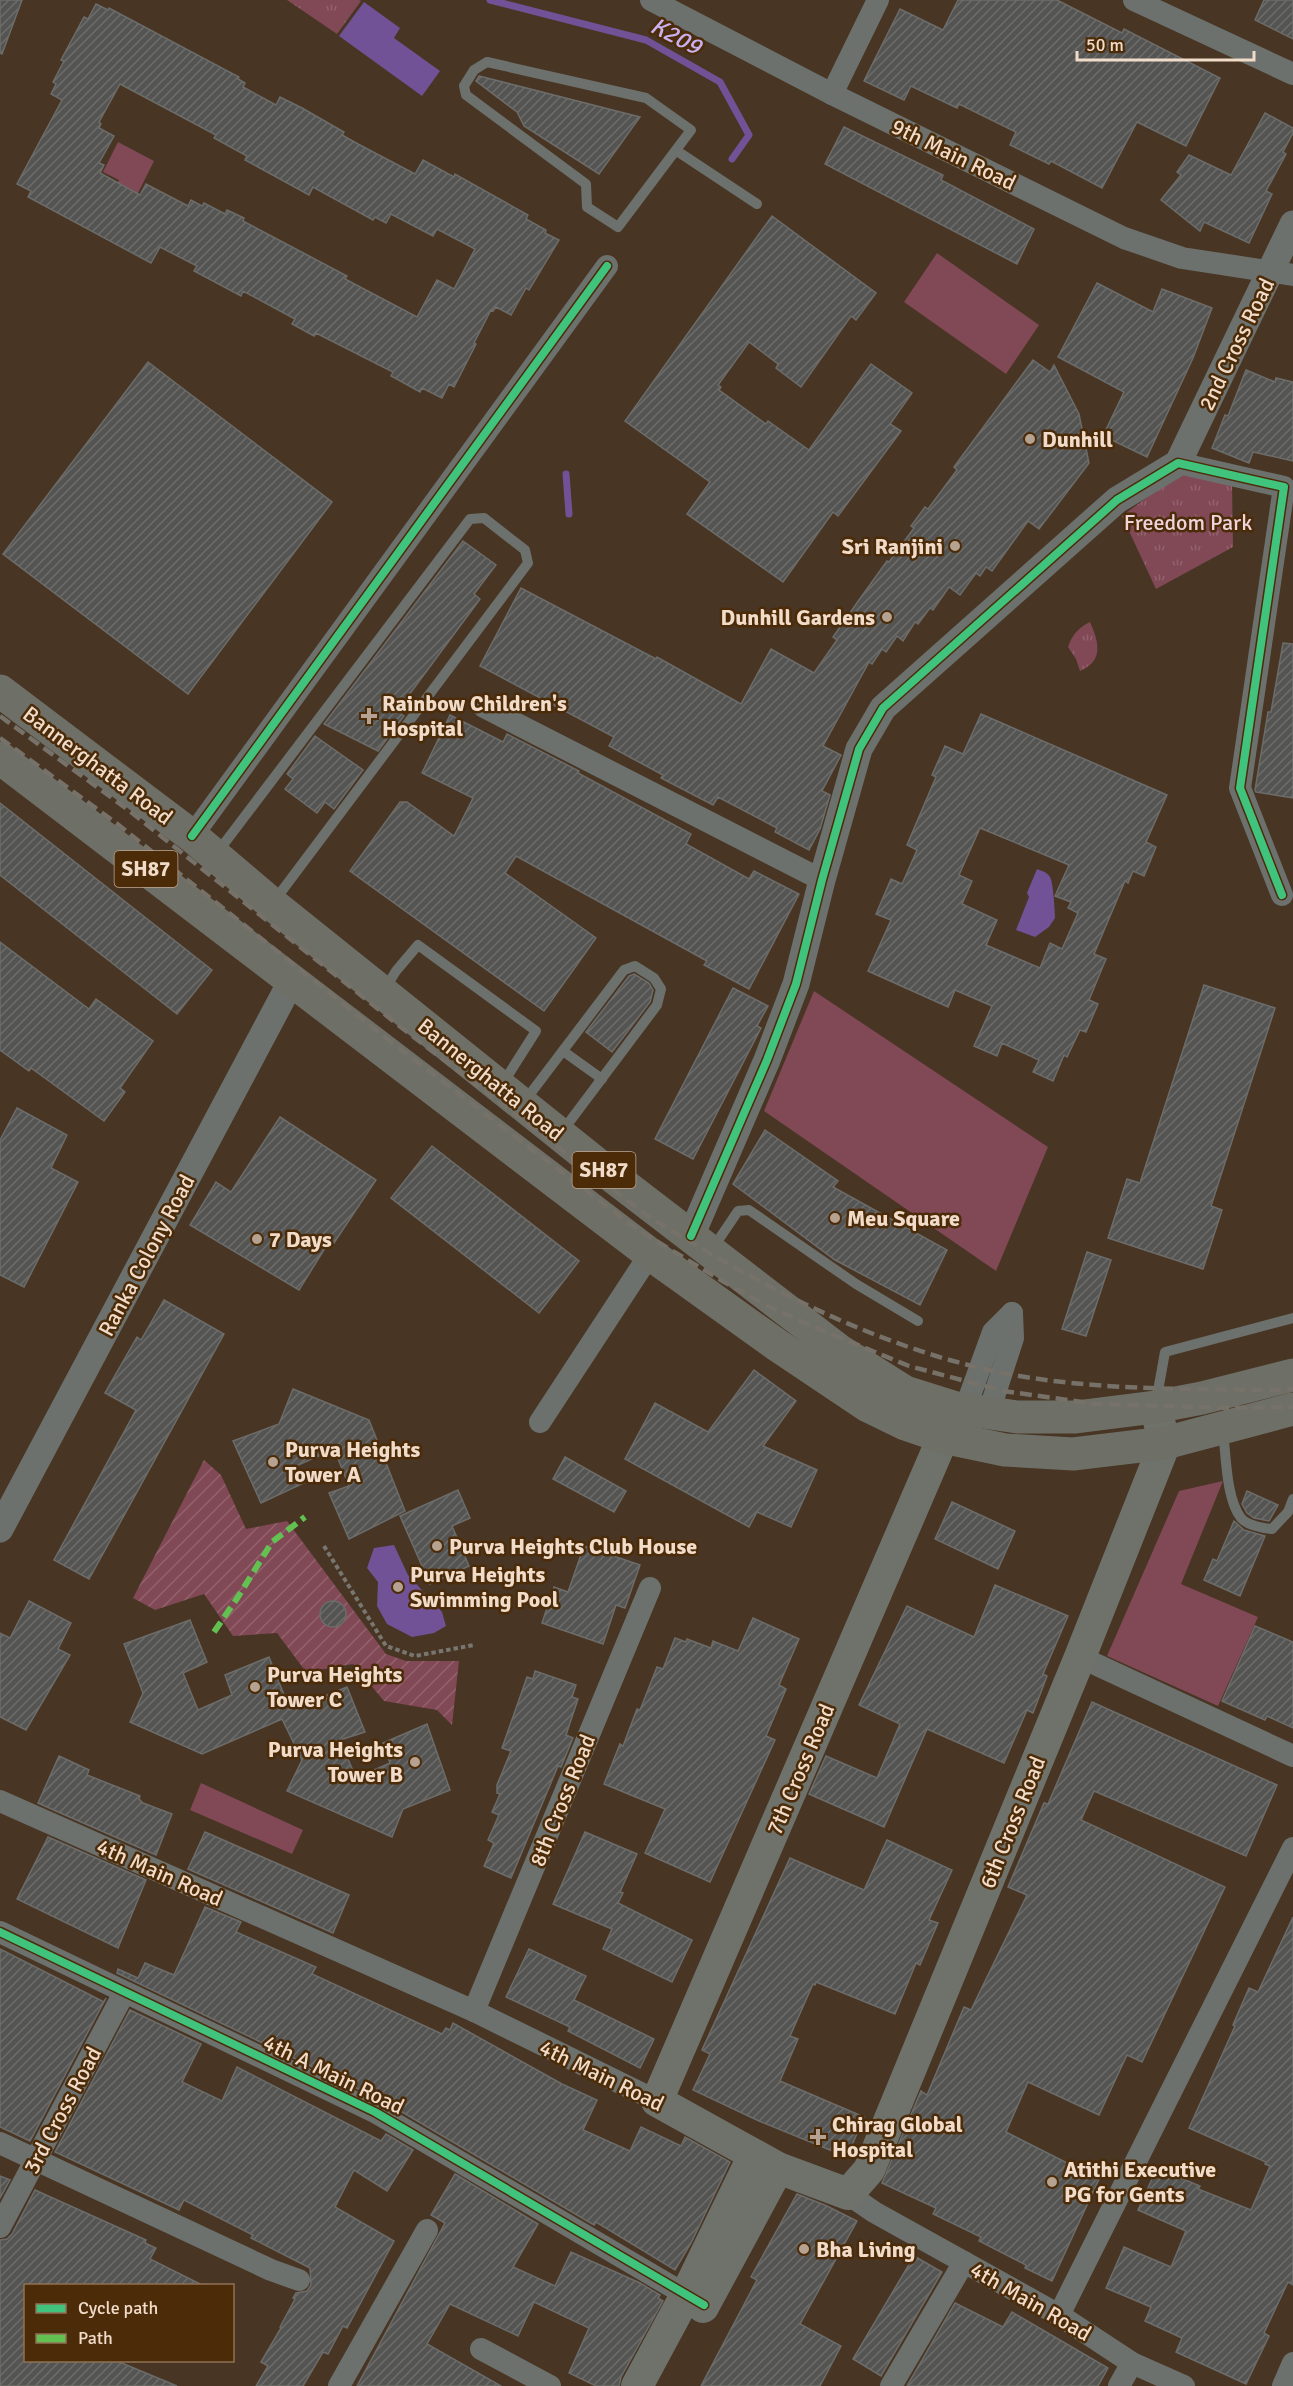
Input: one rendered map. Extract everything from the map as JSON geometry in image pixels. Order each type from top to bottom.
[{"type":"main road","name":"Bannerghatta Road","points":[[0,691],[204,846],[272,904],[511,1096],[840,1351],[905,1392],[963,1417],[1005,1450],[1073,1454],[1165,1443],[1293,1409]]},
{"type":"main road","name":"Bannerghatta Road","points":[[0,758],[650,1254],[777,1345],[868,1406],[905,1424],[963,1417],[1076,1417],[1155,1407],[1202,1398],[1293,1375]]},
{"type":"main road","points":[[1155,1407],[1165,1443]]},
{"type":"main road","name":"7th Cross Road","points":[[657,2101],[963,1417]]},
{"type":"main road","name":"6th Cross Road","points":[[848,2194],[869,2170],[1080,1657],[1165,1443]]},
{"type":"main road","name":"4th Main Road","points":[[657,2101],[766,2162],[848,2194]]},
{"type":"main road","points":[[662,2386],[695,2300],[766,2162]]},
{"type":"main road","points":[[637,2386],[695,2300]]},
{"type":"street","name":"9th Main Road","points":[[651,0],[832,94],[1124,238],[1182,258],[1282,273]]},
{"type":"street","points":[[832,94],[878,0]]},
{"type":"street","points":[[1134,0],[1293,74]]},
{"type":"street","name":"2nd Cross Road","points":[[1178,463],[1282,273],[1293,224]]},
{"type":"street","points":[[204,846],[607,266]]},
{"type":"street","points":[[701,1243],[796,984],[822,880],[859,749],[883,708],[1117,500],[1178,463],[1284,487],[1240,788],[1281,895]]},
{"type":"street","points":[[484,707],[822,880]]},
{"type":"street","name":"Ranka Colony Road","points":[[0,1529],[292,980]]},
{"type":"street","points":[[540,1422],[650,1254]]},
{"type":"street","name":"8th Cross Road","points":[[474,2011],[650,1588]]},
{"type":"street","points":[[1080,1657],[1293,1756]]},
{"type":"street","name":"4th Main Road","points":[[0,1801],[474,2011],[657,2101]]},
{"type":"street","points":[[1059,2315],[1293,1848]]},
{"type":"street","name":"4th A Main Road","points":[[0,1932],[375,2112],[695,2300]]},
{"type":"street","name":"3rd Cross Road","points":[[0,2227],[124,1993]]},
{"type":"street","points":[[0,2143],[271,2270],[299,2280]]},
{"type":"street","name":"4th Main Road","points":[[848,2194],[874,2212],[1059,2315],[1132,2363],[1184,2386]]},
{"type":"street","points":[[339,2386],[427,2230]]},
{"type":"street","points":[[891,2386],[964,2262]]},
{"type":"street","points":[[482,2349],[550,2386]]},
{"type":"street","points":[[1119,2386],[1132,2363]]},
{"type":"street","points":[[1283,2386],[1293,2363]]},
{"type":"lane","points":[[487,62],[646,98],[691,130],[676,151],[618,227],[587,207],[586,184],[481,108],[466,95],[464,86],[474,70],[487,62]]},
{"type":"lane","points":[[676,151],[757,204]]},
{"type":"lane","points":[[204,846],[470,519],[484,518],[525,550],[528,563],[272,904]]},
{"type":"lane","points":[[383,991],[418,945],[536,1032],[511,1096]]},
{"type":"lane","points":[[511,1096],[563,1051],[624,970],[635,966],[654,978],[661,989],[660,1000],[559,1134]]},
{"type":"lane","points":[[563,1051],[602,1079]]},
{"type":"lane","points":[[701,1243],[738,1211],[749,1210],[856,1284],[918,1321]]},
{"type":"lane","points":[[1155,1407],[1165,1352],[1293,1318]]},
{"type":"lane","points":[[1223,1428],[1232,1501],[1242,1520],[1258,1528],[1272,1529],[1288,1512],[1293,1499]]},
{"type":"path","points":[[324,1546],[386,1646],[415,1656],[474,1645]]},
{"type":"green space","points":[[287,0],[359,0],[361,1],[337,34]]},
{"type":"green space","points":[[118,142],[154,161],[131,207],[110,196],[119,180],[103,172]]},
{"type":"green space","points":[[937,253],[1039,325],[1006,374],[904,302]]},
{"type":"green space","name":"Freedom Park","points":[[1182,471],[1232,484],[1233,547],[1156,589],[1122,516]]},
{"type":"green space","points":[[1090,622],[1096,637],[1096,656],[1088,667],[1080,671],[1068,647],[1076,632]]},
{"type":"green space","points":[[814,991],[1048,1147],[996,1271],[764,1111]]},
{"type":"green space","points":[[204,1460],[221,1475],[246,1529],[287,1521],[386,1654],[406,1661],[459,1661],[452,1725],[437,1710],[384,1701],[353,1664],[306,1672],[277,1633],[233,1636],[204,1594],[155,1610],[133,1598]]},
{"type":"green space","points":[[1223,1481],[1181,1584],[1258,1617],[1218,1706],[1107,1656],[1179,1491]]},
{"type":"green space","points":[[201,1783],[303,1830],[292,1854],[190,1810]]},
{"type":"shaded area","points":[[364,2],[400,28],[394,38],[440,71],[422,96],[339,36]]},
{"type":"shaded area","points":[[1037,869],[1050,877],[1055,918],[1049,927],[1035,937],[1016,930]]},
{"type":"shaded area","name":"Purva Heights Swimming Pool","points":[[394,1545],[408,1575],[442,1612],[446,1626],[434,1633],[412,1637],[387,1624],[377,1606],[378,1582],[367,1568],[374,1548]]},
{"type":"building","points":[[0,0],[22,0],[2,54],[0,53]]},
{"type":"building","points":[[958,0],[1057,0],[1122,33],[1124,29],[1220,78],[1186,146],[1137,122],[1102,188],[1051,161],[1049,164],[1010,145],[1016,132],[959,104],[957,108],[911,86],[904,100],[864,81],[900,9],[943,30]]},
{"type":"building","points":[[1264,0],[1293,0],[1293,39],[1255,20]]},
{"type":"building","points":[[96,4],[108,10],[109,8],[239,77],[238,79],[245,83],[243,87],[276,105],[280,97],[344,132],[342,135],[415,174],[423,160],[454,177],[455,174],[528,215],[526,219],[559,240],[529,290],[526,288],[511,315],[496,307],[493,311],[491,310],[454,387],[449,384],[442,398],[422,388],[420,392],[391,376],[393,372],[316,333],[314,336],[292,324],[295,319],[243,291],[241,296],[194,271],[197,266],[160,247],[151,263],[28,197],[31,191],[17,184],[62,100],[51,94],[56,84],[53,82],[64,61],[61,60],[84,17],[88,19]],"holes":[[[120,84],[216,135],[214,138],[247,156],[245,160],[309,195],[313,187],[373,220],[375,217],[386,223],[391,214],[433,236],[437,229],[475,249],[454,289],[437,280],[417,317],[345,279],[347,276],[243,221],[244,218],[227,210],[225,214],[204,203],[202,206],[191,200],[188,206],[146,184],[140,195],[100,173],[104,165],[99,163],[114,136],[99,128],[101,124],[99,122]]]},
{"type":"building","points":[[479,76],[640,117],[599,174],[524,126],[517,112],[476,81]]},
{"type":"building","points":[[1265,113],[1293,128],[1293,133],[1283,152],[1286,154],[1266,191],[1272,194],[1249,243],[1204,222],[1200,231],[1161,200],[1181,175],[1177,172],[1189,155],[1231,175]]},
{"type":"building","points":[[844,127],[943,175],[941,180],[1034,229],[1017,264],[825,164]]},
{"type":"building","points":[[772,216],[876,293],[856,320],[851,316],[801,387],[776,368],[778,364],[749,342],[718,385],[721,387],[719,390],[766,424],[768,421],[809,450],[871,364],[912,393],[890,424],[901,431],[838,516],[833,512],[783,582],[687,514],[710,482],[625,421]]},
{"type":"building","points":[[1097,283],[1153,312],[1162,289],[1212,308],[1193,358],[1147,457],[1103,436],[1124,392],[1058,357]]},
{"type":"building","points":[[1033,360],[1050,372],[1054,365],[1079,414],[1089,463],[1039,529],[1028,521],[992,571],[986,567],[980,576],[976,573],[960,595],[949,587],[933,610],[930,608],[918,624],[915,622],[903,641],[897,636],[886,652],[882,649],[872,664],[869,662],[823,746],[841,755],[822,791],[830,795],[820,829],[809,850],[775,832],[777,828],[718,797],[713,805],[661,778],[663,775],[609,746],[614,737],[480,666],[521,588],[656,659],[657,657],[741,704],[771,649],[814,673],[837,640],[833,637],[887,561],[889,562],[914,528],[911,526],[925,507],[928,509],[957,470],[954,467]]},
{"type":"building","points":[[148,362],[332,502],[188,694],[3,554]]},
{"type":"building","points":[[1246,370],[1275,382],[1276,378],[1293,382],[1293,461],[1253,452],[1249,463],[1212,448],[1225,415],[1228,416]]},
{"type":"building","points":[[463,541],[496,565],[474,594],[480,599],[397,711],[404,716],[378,751],[324,724]]},
{"type":"building","points":[[1283,643],[1293,644],[1293,798],[1255,790],[1268,712],[1271,712]]},
{"type":"building","points":[[981,714],[1167,795],[1146,842],[1156,847],[1144,876],[1133,871],[1128,883],[1125,881],[1094,954],[1106,959],[1089,1000],[1098,1004],[1086,1032],[1080,1030],[1067,1057],[1064,1055],[1053,1081],[1033,1072],[1039,1060],[1002,1043],[997,1056],[974,1046],[992,1006],[955,990],[948,1007],[868,971],[891,920],[876,914],[891,879],[902,884],[917,850],[907,845],[936,777],[932,775],[945,746],[963,754]],"holes":[[[980,828],[1069,865],[1055,896],[1071,902],[1068,908],[1078,913],[1062,949],[1050,943],[1040,968],[986,945],[997,920],[962,904],[972,881],[959,875]]]},
{"type":"building","points":[[450,715],[503,742],[507,734],[579,771],[578,773],[691,834],[686,844],[749,879],[754,871],[799,894],[749,989],[704,965],[707,961],[516,856],[505,873],[596,938],[544,1011],[350,871],[400,802],[407,802],[454,836],[473,798],[422,773]]},
{"type":"building","points":[[315,736],[363,770],[334,809],[325,802],[317,813],[285,789],[293,779],[287,774]]},
{"type":"building","points":[[0,803],[212,970],[177,1014],[0,875]]},
{"type":"building","points":[[0,942],[89,1009],[96,999],[153,1041],[120,1088],[125,1092],[104,1121],[31,1068],[29,1071],[0,1050]]},
{"type":"building","points":[[634,974],[649,983],[653,990],[650,1002],[612,1052],[586,1032],[629,976]]},
{"type":"building","points":[[1204,985],[1275,1008],[1211,1206],[1222,1210],[1203,1269],[1108,1238],[1127,1179],[1140,1183]]},
{"type":"building","points":[[733,988],[768,1006],[757,1026],[761,1028],[693,1159],[655,1139]]},
{"type":"building","points":[[17,1108],[67,1135],[51,1168],[78,1182],[24,1287],[0,1275],[0,1140]]},
{"type":"building","points":[[280,1117],[376,1180],[334,1243],[330,1240],[299,1290],[190,1225],[216,1182],[231,1192]]},
{"type":"building","name":"Meu Square","points":[[765,1130],[838,1181],[833,1187],[947,1250],[920,1305],[835,1260],[733,1184]]},
{"type":"building","points":[[432,1146],[579,1261],[539,1313],[391,1198]]},
{"type":"building","points":[[1087,1252],[1111,1260],[1086,1336],[1062,1329]]},
{"type":"building","points":[[164,1300],[224,1334],[89,1579],[54,1560],[136,1410],[105,1393],[137,1337],[141,1340]]},
{"type":"building","points":[[754,1370],[796,1401],[763,1446],[817,1470],[791,1527],[757,1512],[749,1527],[625,1459],[655,1403],[708,1432]]},
{"type":"building","name":"Purva Heights Tower A","points":[[293,1389],[369,1420],[405,1511],[349,1539],[329,1493],[349,1486],[334,1449],[296,1466],[304,1483],[261,1503],[233,1441],[279,1424]]},
{"type":"building","points":[[565,1457],[626,1491],[614,1512],[553,1479]]},
{"type":"building","name":"Purva Heights Club House","points":[[458,1490],[470,1518],[452,1526],[469,1566],[430,1584],[400,1516]]},
{"type":"building","points":[[1247,1491],[1278,1505],[1269,1521],[1254,1518],[1247,1513],[1242,1504]]},
{"type":"building","points":[[952,1502],[1015,1531],[998,1569],[935,1539]]},
{"type":"building","points":[[1234,1521],[1244,1530],[1265,1536],[1240,1596],[1204,1580],[1213,1559],[1217,1561]]},
{"type":"building","points":[[584,1546],[640,1565],[625,1608],[616,1605],[603,1644],[542,1623],[554,1587],[568,1592]]},
{"type":"building","points":[[995,1585],[1068,1616],[1043,1674],[1047,1676],[1033,1713],[1027,1710],[1004,1763],[927,1729],[884,1827],[809,1794],[826,1756],[877,1778],[900,1724],[859,1705],[907,1606],[974,1637]]},
{"type":"building","points":[[29,1601],[71,1623],[58,1649],[70,1655],[26,1730],[0,1717],[0,1633],[10,1638]]},
{"type":"building","points":[[333,1601],[342,1605],[346,1614],[342,1623],[333,1627],[324,1623],[320,1614],[324,1605]]},
{"type":"building","points":[[753,1618],[799,1639],[779,1685],[786,1689],[766,1736],[775,1740],[710,1882],[645,1853],[665,1809],[604,1784],[620,1744],[623,1746],[637,1709],[640,1710],[657,1667],[663,1669],[675,1638],[686,1642],[687,1639],[711,1648],[713,1641],[738,1651]]},
{"type":"building","points":[[190,1620],[207,1662],[183,1673],[198,1710],[232,1695],[225,1675],[269,1657],[290,1710],[347,1687],[365,1732],[340,1740],[356,1778],[390,1763],[383,1743],[427,1724],[450,1790],[403,1809],[392,1837],[287,1791],[302,1760],[282,1719],[202,1754],[130,1722],[143,1693],[124,1644]]},
{"type":"building","points":[[1255,1626],[1293,1642],[1293,1728],[1267,1716],[1265,1720],[1222,1701]]},
{"type":"building","points":[[535,1671],[576,1685],[572,1697],[578,1699],[566,1735],[573,1738],[561,1767],[558,1766],[511,1878],[484,1866],[494,1843],[488,1840],[499,1815],[492,1812],[500,1794],[497,1793],[497,1785],[511,1751],[502,1748],[527,1677],[533,1679]]},
{"type":"building","points":[[1092,1702],[1277,1785],[1246,1856],[1094,1791],[1081,1820],[1225,1887],[1142,2062],[1127,2055],[1099,2115],[1028,2082],[1006,2132],[1099,2179],[1052,2281],[979,2241],[981,2237],[933,2214],[936,2208],[882,2183],[921,2091],[927,2095],[964,2007],[971,2010],[1027,1895],[1008,1887],[1044,1803],[1048,1804]]},
{"type":"building","points":[[59,1756],[89,1770],[87,1775],[140,1796],[139,1799],[143,1803],[172,1814],[156,1855],[38,1803]]},
{"type":"building","points":[[205,1832],[349,1895],[333,1933],[188,1869]]},
{"type":"building","points":[[585,1832],[637,1854],[620,1892],[623,1893],[618,1903],[692,1940],[672,1982],[603,1949],[612,1929],[553,1904]]},
{"type":"building","points":[[48,1837],[146,1880],[118,1948],[17,1899]]},
{"type":"building","points":[[887,1840],[952,1870],[929,1920],[938,1923],[920,1965],[916,1963],[895,2014],[816,1982],[815,1985],[813,1984],[790,2036],[798,2039],[780,2081],[864,2117],[847,2157],[759,2121],[693,2090],[710,2054],[702,2050],[790,1858],[864,1890]]},
{"type":"building","points":[[205,1907],[241,1922],[236,1932],[316,1967],[312,1974],[442,2034],[446,2028],[450,2030],[453,2023],[562,2084],[597,2100],[583,2130],[630,2151],[641,2127],[681,2146],[685,2137],[730,2162],[691,2243],[675,2270],[596,2222],[594,2225],[398,2108],[117,1973],[118,1969],[138,1978],[145,1963],[174,1975]]},
{"type":"building","points":[[1293,1917],[1293,2285],[1288,2282],[1264,2333],[1269,2336],[1246,2384],[1176,2352],[1182,2338],[1145,2321],[1151,2307],[1106,2288],[1124,2247],[1171,2267],[1186,2231],[1138,2210],[1157,2168],[1200,2186],[1198,2189],[1251,2210],[1270,2166],[1265,2164],[1266,2162],[1189,2128],[1235,2026],[1233,2025],[1249,1988],[1258,1992]]},
{"type":"building","points":[[0,1949],[104,2002],[30,2141],[0,2127]]},
{"type":"building","points":[[529,1949],[586,1976],[574,2000],[654,2039],[640,2068],[568,2031],[570,2027],[506,1997]]},
{"type":"building","points":[[130,2010],[201,2044],[182,2082],[222,2101],[237,2067],[381,2141],[386,2134],[413,2150],[387,2191],[354,2170],[335,2207],[394,2241],[347,2328],[343,2326],[328,2354],[323,2352],[303,2386],[256,2386],[268,2366],[261,2362],[281,2328],[295,2299],[293,2298],[296,2293],[307,2291],[311,2285],[310,2268],[251,2238],[253,2235],[184,2200],[179,2210],[55,2152]]},
{"type":"building","points":[[455,2174],[538,2224],[513,2267],[555,2286],[571,2252],[640,2283],[660,2295],[658,2298],[663,2301],[621,2377],[619,2386],[596,2386],[569,2373],[589,2328],[534,2302],[518,2336],[450,2304],[427,2344],[501,2386],[357,2386],[445,2223],[431,2215]]},
{"type":"building","points":[[0,2176],[10,2180],[0,2198]]},
{"type":"building","points":[[35,2190],[146,2240],[145,2243],[156,2248],[150,2259],[200,2284],[24,2284],[24,2362],[119,2362],[177,2386],[0,2386],[0,2240],[7,2239],[12,2234]]},
{"type":"building","points":[[797,2194],[857,2221],[800,2324],[841,2346],[820,2386],[701,2386],[757,2280],[751,2277]]},
{"type":"building","points":[[914,2256],[942,2272],[881,2376],[853,2359]]},
{"type":"building","points":[[955,2303],[1003,2327],[1012,2312],[1108,2368],[1098,2386],[907,2386]]},
{"type":"waterway","name":"K209","points":[[490,0],[646,40],[720,82],[749,135],[732,159]]},
{"type":"waterway","name":"K209","points":[[566,474],[569,514]]},
{"type":"railway","points":[[0,716],[127,809],[402,1028],[648,1216],[776,1290],[866,1331],[960,1363],[1008,1374],[1120,1387],[1293,1389]]},
{"type":"railway","points":[[0,738],[116,823],[391,1042],[638,1230],[768,1306],[909,1366],[1003,1391],[1097,1404],[1230,1408],[1293,1407]]},
{"type":"marked path","points":[[214,1632],[272,1542],[305,1517]]},
{"type":"cycle path","points":[[192,836],[607,266]]},
{"type":"cycle path","points":[[691,1236],[767,1060],[796,984],[822,880],[859,749],[883,708],[1117,500],[1178,463],[1284,487],[1240,788],[1282,895]]},
{"type":"cycle path","points":[[0,1932],[375,2112],[704,2305]]},
{"type":"place","name":"Dunhill","points":[[1030,439]]},
{"type":"place","name":"Sri Ranjini","points":[[955,546]]},
{"type":"place","name":"Dunhill Gardens","points":[[887,617]]},
{"type":"place","name":"Rainbow Children's Hospital","points":[[369,716]]},
{"type":"place","name":"Meu Square","points":[[835,1218]]},
{"type":"place","name":"7 Days","points":[[257,1239]]},
{"type":"place","name":"Purva Heights Tower A","points":[[273,1462]]},
{"type":"place","name":"Purva Heights Club House","points":[[437,1546]]},
{"type":"place","name":"Purva Heights Swimming Pool","points":[[398,1587]]},
{"type":"place","name":"Purva Heights Tower C","points":[[255,1687]]},
{"type":"place","name":"Purva Heights Tower B","points":[[415,1762]]},
{"type":"place","name":"Chirag Global Hospital","points":[[818,2137]]},
{"type":"place","name":"Atithi Executive PG for Gents","points":[[1052,2182]]},
{"type":"place","name":"Bha Living","points":[[804,2249]]}]
